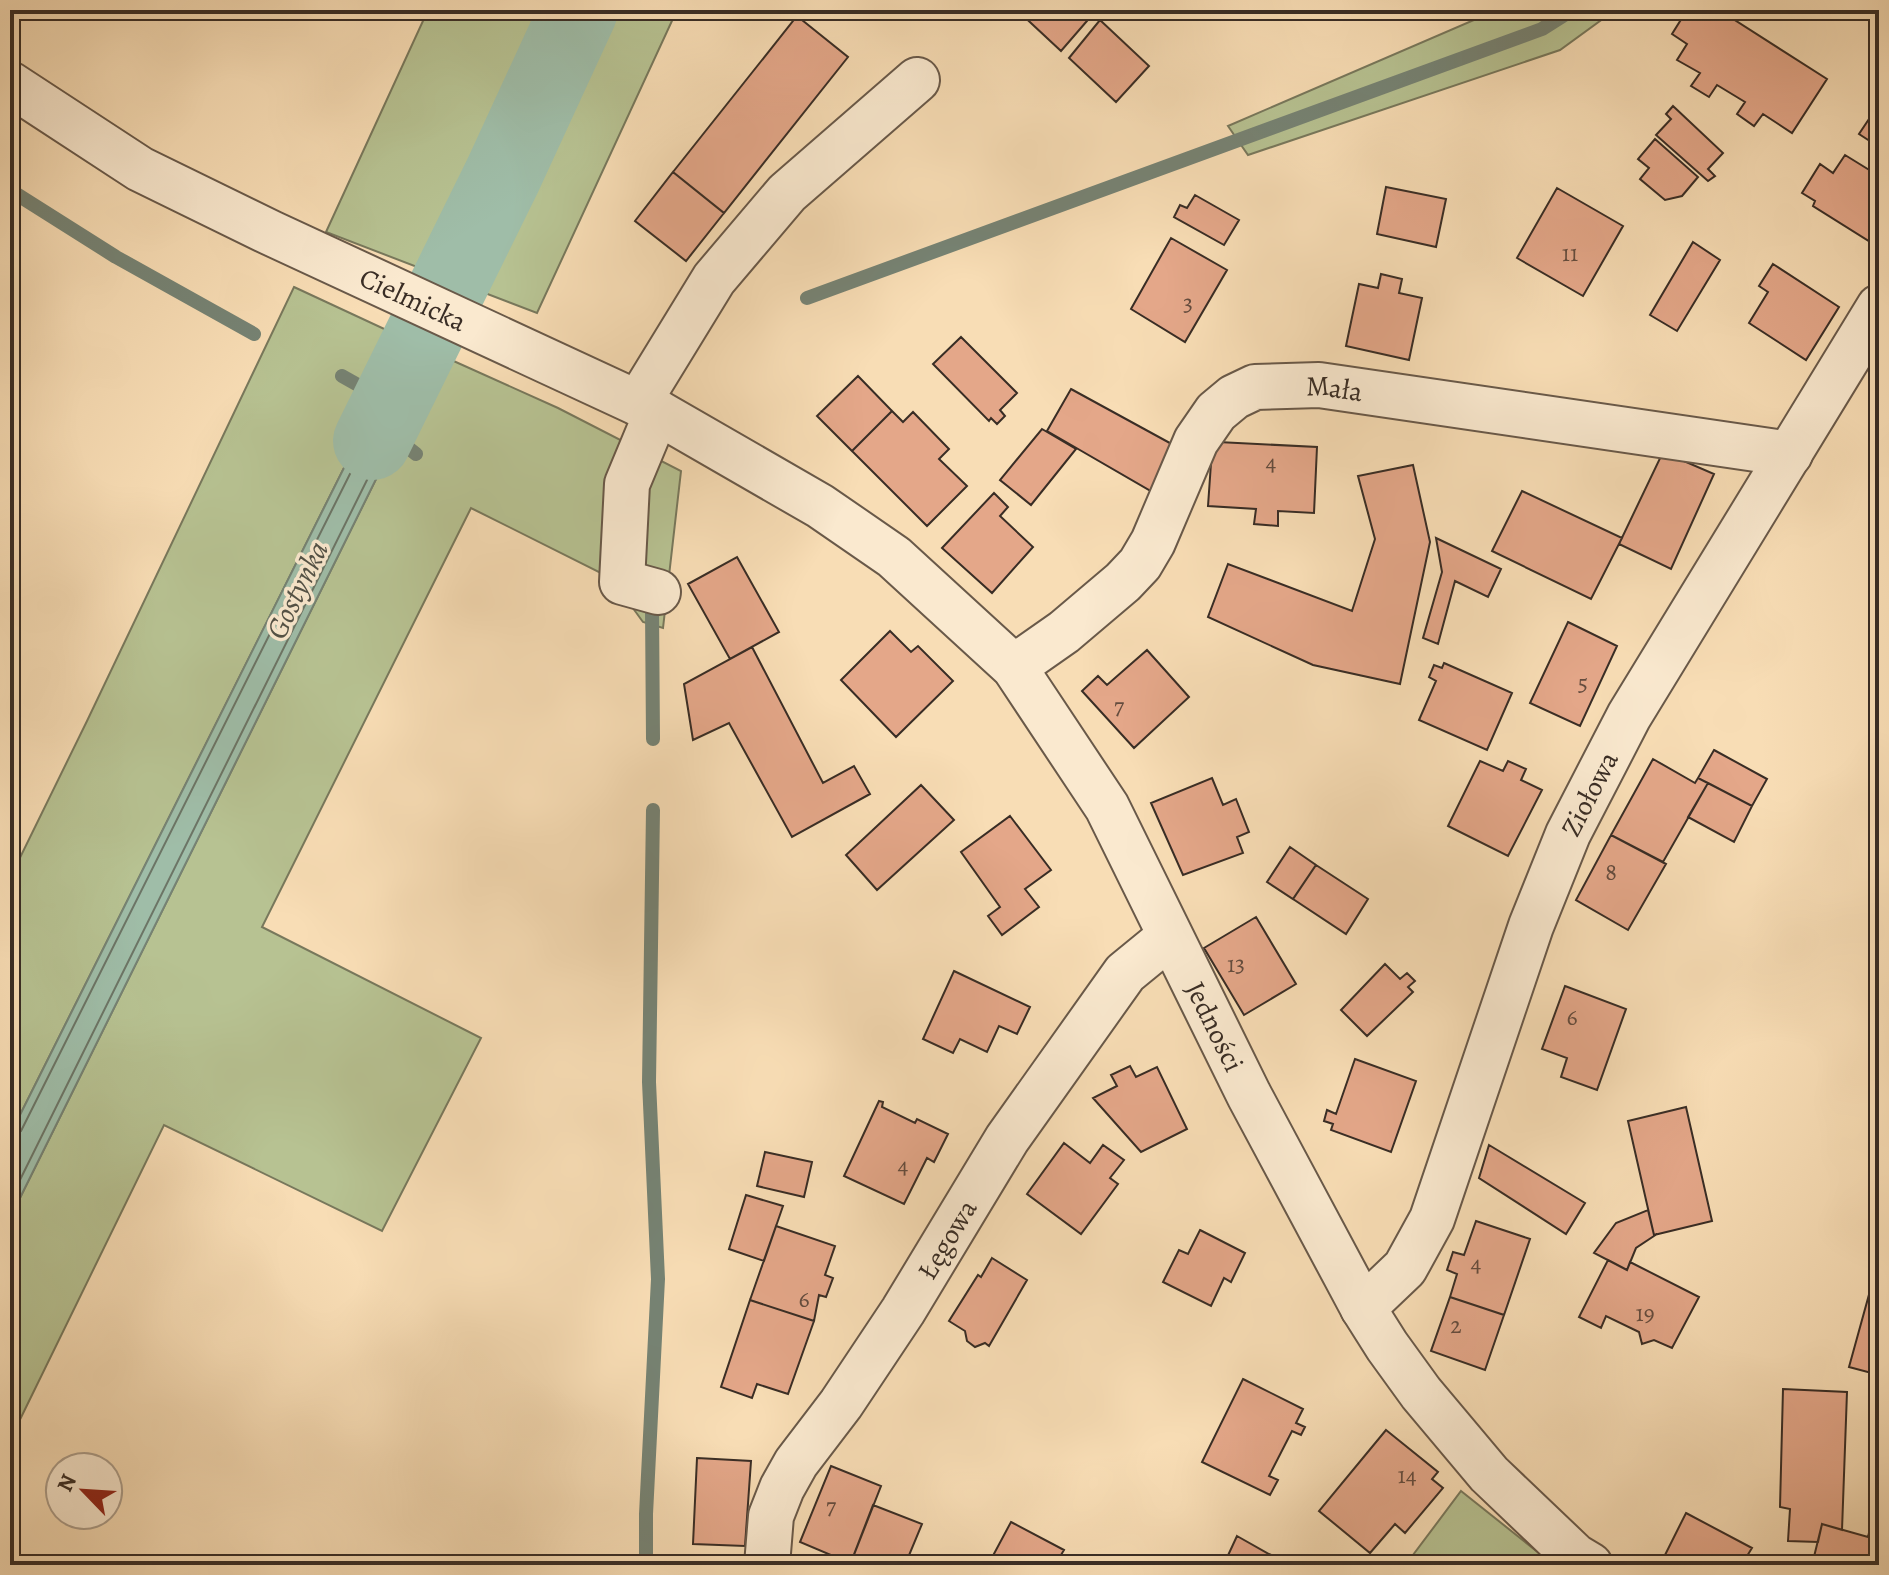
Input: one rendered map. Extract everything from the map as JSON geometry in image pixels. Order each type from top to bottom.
[{"type":"street","points":[[658,592],[622,582],[627,484],[647,407],[714,279],[787,193],[917,80]]},
{"type":"street","name":"Cielmicka","points":[[10,84],[140,169],[647,407],[820,506]]},
{"type":"street","name":"Ziołowa","points":[[1363,1308],[1405,1268],[1432,1219],[1531,926],[1568,834],[1629,716],[1879,307]]},
{"type":"street","name":"Mała","points":[[1014,667],[1064,632],[1140,564],[1148,553],[1201,431],[1225,404],[1255,387],[1319,385],[1790,454]]},
{"type":"street","name":"Jedności","points":[[820,506],[894,557],[1014,667],[1107,807],[1249,1095],[1363,1308],[1421,1393],[1489,1474],[1575,1556],[1590,1565]]},
{"type":"street","name":"Łęgowa","points":[[767,1565],[771,1516],[796,1463],[850,1391],[903,1311],[1007,1139],[1088,1024],[1125,973],[1169,937]]},
{"type":"shaded area","points":[[428,10],[677,10],[537,313],[326,232]]},
{"type":"shaded area","points":[[1497,10],[1615,10],[1560,50],[1248,155],[1228,126]]},
{"type":"shaded area","points":[[294,287],[408,340],[10,1135],[10,878]]},
{"type":"shaded area","points":[[438,354],[558,408],[681,471],[663,628],[643,622],[611,578],[471,508],[262,927],[481,1038],[382,1231],[164,1125],[10,1440],[10,1218]]},
{"type":"shaded area","points":[[1461,1491],[1554,1565],[1451,1565],[1441,1559],[1438,1565],[1421,1565],[1413,1555]]},
{"type":"water","points":[[408,340],[438,354],[10,1218],[10,1135]]},
{"type":"building","points":[[1017,10],[1089,10],[1093,14],[1061,51]]},
{"type":"building","points":[[1687,10],[1719,10],[1827,79],[1792,133],[1763,114],[1754,126],[1737,114],[1745,102],[1717,85],[1709,97],[1691,86],[1700,73],[1677,60],[1687,44],[1672,34]]},
{"type":"building","points":[[797,16],[848,57],[724,213],[673,172]]},
{"type":"building","points":[[1100,20],[1149,66],[1116,102],[1069,58]]},
{"type":"building","points":[[1673,106],[1723,153],[1708,169],[1715,176],[1708,181],[1656,135],[1671,119],[1666,114]]},
{"type":"building","points":[[1875,110],[1879,112],[1879,147],[1859,134]]},
{"type":"building","points":[[1655,139],[1698,177],[1682,196],[1665,200],[1640,179],[1649,168],[1638,159]]},
{"type":"building","points":[[1845,155],[1879,176],[1879,231],[1872,243],[1813,206],[1815,201],[1802,193],[1820,164],[1833,173]]},
{"type":"building","points":[[673,172],[724,213],[686,261],[635,221]]},
{"type":"building","points":[[1386,187],[1446,199],[1436,247],[1377,234]]},
{"type":"building","points":[[1557,188],[1623,226],[1583,296],[1517,258]]},
{"type":"building","points":[[1195,195],[1239,220],[1224,245],[1174,217],[1180,205],[1187,208]]},
{"type":"building","points":[[1171,238],[1227,270],[1185,342],[1131,309]]},
{"type":"building","points":[[1693,242],[1720,260],[1677,331],[1650,315]]},
{"type":"building","points":[[1773,264],[1839,307],[1806,360],[1749,323],[1768,292],[1759,286]]},
{"type":"building","points":[[1381,274],[1402,279],[1399,293],[1422,298],[1409,360],[1346,346],[1359,284],[1378,288]]},
{"type":"building","points":[[961,337],[1017,393],[1000,410],[1005,416],[997,424],[991,418],[989,421],[933,364]]},
{"type":"building","points":[[858,376],[892,411],[852,451],[817,416]]},
{"type":"building","points":[[1071,389],[1179,448],[1156,494],[1047,431]]},
{"type":"building","points":[[892,411],[903,422],[913,412],[949,449],[939,459],[967,486],[927,526],[852,451]]},
{"type":"building","points":[[1042,429],[1076,449],[1031,505],[1000,480]]},
{"type":"building","points":[[1218,442],[1317,447],[1314,513],[1278,511],[1278,526],[1254,524],[1256,509],[1208,506],[1212,449]]},
{"type":"building","points":[[1663,452],[1714,474],[1671,569],[1619,544]]},
{"type":"building","points":[[1413,465],[1430,542],[1400,684],[1313,665],[1208,617],[1228,564],[1352,611],[1375,539],[1358,476]]},
{"type":"building","points":[[1522,491],[1622,538],[1591,599],[1492,551]]},
{"type":"building","points":[[994,493],[1008,507],[1000,516],[1033,547],[992,593],[942,548]]},
{"type":"building","points":[[1436,538],[1501,569],[1488,597],[1455,581],[1438,644],[1423,638],[1442,572]]},
{"type":"building","points":[[737,557],[779,632],[730,659],[688,584]]},
{"type":"building","points":[[1568,622],[1617,646],[1580,726],[1530,703]]},
{"type":"building","points":[[890,631],[911,652],[918,646],[953,681],[896,737],[841,680]]},
{"type":"building","points":[[752,647],[823,783],[854,766],[870,794],[792,837],[729,723],[693,740],[684,684]]},
{"type":"building","points":[[1147,650],[1189,697],[1134,748],[1082,691],[1098,676],[1107,685]]},
{"type":"building","points":[[1444,663],[1512,693],[1487,750],[1419,720],[1436,681],[1429,677],[1434,665],[1442,668]]},
{"type":"building","points":[[1714,750],[1767,779],[1752,806],[1698,778]]},
{"type":"building","points":[[1653,759],[1695,783],[1698,778],[1708,783],[1663,862],[1611,835]]},
{"type":"building","points":[[1480,761],[1503,771],[1508,761],[1526,769],[1521,780],[1542,790],[1508,856],[1448,826]]},
{"type":"building","points":[[1212,778],[1223,805],[1236,799],[1249,832],[1237,837],[1243,853],[1183,875],[1151,803]]},
{"type":"building","points":[[1708,783],[1752,806],[1734,842],[1688,817]]},
{"type":"building","points":[[921,785],[954,820],[877,890],[846,855]]},
{"type":"building","points":[[1010,816],[1051,870],[1025,889],[1039,907],[1002,935],[988,916],[1000,907],[961,852]]},
{"type":"building","points":[[1611,835],[1666,864],[1628,930],[1576,900]]},
{"type":"building","points":[[1290,847],[1316,865],[1293,899],[1267,882]]},
{"type":"building","points":[[1316,865],[1368,899],[1346,934],[1293,899]]},
{"type":"building","points":[[1256,917],[1296,984],[1244,1015],[1204,948]]},
{"type":"building","points":[[1385,964],[1400,979],[1407,973],[1415,981],[1408,987],[1413,992],[1367,1036],[1341,1010]]},
{"type":"building","points":[[954,971],[1030,1007],[1017,1034],[999,1026],[987,1052],[960,1039],[953,1053],[923,1039]]},
{"type":"building","points":[[1565,986],[1626,1009],[1597,1090],[1561,1077],[1567,1058],[1542,1049]]},
{"type":"building","points":[[1355,1059],[1416,1081],[1391,1152],[1331,1130],[1333,1124],[1324,1121],[1327,1110],[1336,1114]]},
{"type":"building","points":[[1130,1066],[1136,1077],[1157,1067],[1187,1129],[1141,1152],[1093,1098],[1117,1086],[1111,1075]]},
{"type":"building","points":[[879,1101],[883,1102],[882,1107],[915,1123],[917,1119],[948,1134],[934,1162],[927,1158],[904,1204],[844,1176]]},
{"type":"building","points":[[1686,1107],[1712,1221],[1654,1235],[1628,1121]]},
{"type":"building","points":[[1064,1143],[1090,1163],[1103,1145],[1124,1160],[1110,1178],[1118,1184],[1081,1234],[1027,1194]]},
{"type":"building","points":[[1489,1145],[1585,1203],[1566,1234],[1479,1178]]},
{"type":"building","points":[[765,1152],[812,1162],[804,1197],[757,1186]]},
{"type":"building","points":[[746,1195],[783,1206],[764,1261],[729,1249]]},
{"type":"building","points":[[1648,1210],[1654,1235],[1657,1234],[1636,1248],[1627,1270],[1594,1253],[1616,1223]]},
{"type":"building","points":[[1476,1221],[1530,1239],[1504,1315],[1450,1297],[1457,1274],[1447,1270],[1453,1252],[1464,1255]]},
{"type":"building","points":[[776,1226],[835,1246],[825,1275],[833,1278],[826,1297],[819,1295],[814,1321],[750,1300]]},
{"type":"building","points":[[1200,1230],[1245,1253],[1231,1282],[1224,1278],[1211,1306],[1163,1282],[1179,1250],[1188,1254]]},
{"type":"building","points":[[992,1258],[1027,1280],[989,1346],[985,1343],[975,1347],[967,1341],[965,1331],[949,1321]]},
{"type":"building","points":[[1608,1260],[1627,1270],[1630,1262],[1699,1297],[1672,1348],[1654,1340],[1642,1344],[1639,1332],[1606,1316],[1601,1328],[1579,1317]]},
{"type":"building","points":[[1870,1291],[1879,1293],[1879,1375],[1849,1367]]},
{"type":"building","points":[[1450,1297],[1504,1315],[1485,1370],[1431,1351]]},
{"type":"building","points":[[750,1300],[814,1321],[788,1394],[757,1384],[752,1398],[721,1387]]},
{"type":"building","points":[[1243,1379],[1303,1409],[1296,1423],[1305,1427],[1301,1435],[1292,1431],[1269,1476],[1278,1480],[1270,1495],[1202,1462]]},
{"type":"building","points":[[1783,1389],[1847,1392],[1842,1530],[1822,1524],[1818,1542],[1788,1541],[1790,1509],[1780,1507]]},
{"type":"building","points":[[1386,1430],[1438,1472],[1432,1479],[1443,1488],[1405,1533],[1395,1524],[1370,1553],[1319,1511]]},
{"type":"building","points":[[697,1458],[751,1461],[745,1546],[693,1544]]},
{"type":"building","points":[[831,1466],[881,1486],[850,1565],[827,1565],[831,1555],[800,1542]]},
{"type":"building","points":[[873,1505],[922,1524],[905,1565],[871,1565],[853,1557]]},
{"type":"building","points":[[1686,1513],[1752,1548],[1744,1561],[1751,1565],[1660,1565]]},
{"type":"building","points":[[1872,1521],[1879,1523],[1879,1565],[1812,1565],[1822,1524],[1868,1537]]},
{"type":"building","points":[[1011,1522],[1064,1550],[1055,1565],[988,1565]]},
{"type":"building","points":[[1237,1536],[1269,1554],[1292,1565],[1224,1564]]},
{"type":"waterway","name":"Gostynka","points":[[372,441],[503,175],[579,10]]},
{"type":"waterway","points":[[807,298],[1542,29],[1572,10]]},
{"type":"waterway","points":[[10,190],[116,257],[254,334]]},
{"type":"waterway","points":[[342,376],[390,403]]},
{"type":"waterway","points":[[382,427],[416,454]]},
{"type":"waterway","points":[[652,608],[653,739]]},
{"type":"waterway","points":[[646,1565],[658,1279],[649,1082],[653,810]]}]
